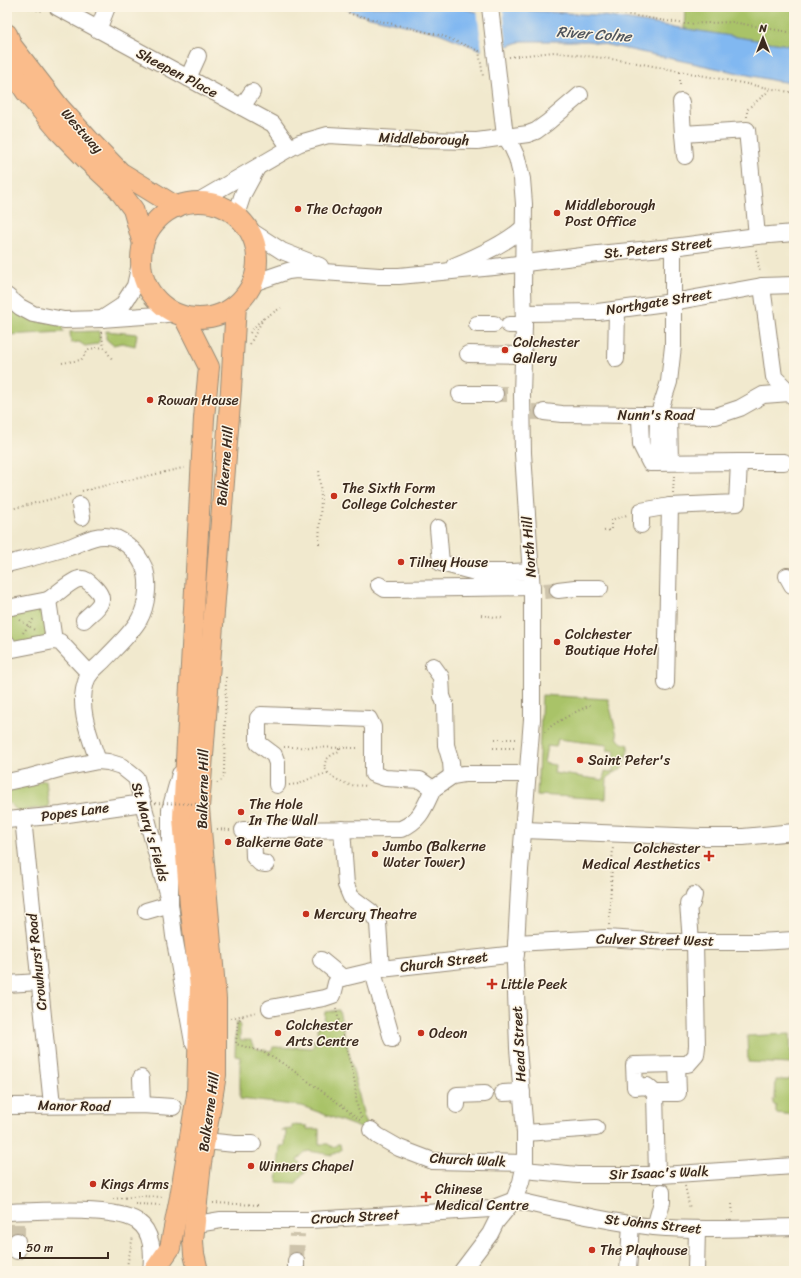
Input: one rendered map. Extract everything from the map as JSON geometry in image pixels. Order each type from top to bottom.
[{"type":"main road","name":"Westway","points":[[7,34],[12,46],[60,108],[120,172],[177,207]]},
{"type":"main road","name":"Westway","points":[[7,63],[26,92],[58,130],[118,189],[133,209],[142,251]]},
{"type":"main road","points":[[197,202],[217,205],[242,222],[255,246],[257,256],[253,283],[243,298],[236,305],[222,314],[198,319],[179,315],[156,300],[148,289],[143,277],[142,251],[148,231],[164,214],[177,207],[197,202]]},
{"type":"main road","name":"Balkerne Hill","points":[[198,1271],[194,1254],[194,1227],[198,1187],[216,1075],[216,998],[199,808],[231,390],[236,305]]},
{"type":"main road","name":"Balkerne Hill","points":[[154,1271],[170,1248],[197,1095],[200,986],[190,905],[183,818],[204,418],[209,367],[179,315]]},
{"type":"street","name":"Sheepen Place","points":[[56,7],[273,124],[290,148]]},
{"type":"street","points":[[98,30],[107,7]]},
{"type":"street","points":[[253,283],[288,271],[309,270],[343,274],[400,276],[523,264],[524,204],[521,174],[517,158],[505,136],[501,53],[490,8]]},
{"type":"street","points":[[188,78],[198,56]]},
{"type":"street","points":[[242,107],[252,92]]},
{"type":"street","name":"Middleborough","points":[[197,202],[290,148],[300,143],[328,135],[417,140],[477,141],[528,134],[536,131],[580,95]]},
{"type":"street","points":[[680,102],[685,156]]},
{"type":"street","points":[[683,134],[747,130],[755,237]]},
{"type":"street","points":[[257,168],[243,194],[242,222],[282,251],[343,274]]},
{"type":"street","points":[[442,272],[491,248],[518,232],[524,226]]},
{"type":"street","name":"St. Peters Street","points":[[523,264],[598,254],[794,233]]},
{"type":"street","points":[[673,247],[673,346],[669,382],[656,416],[663,464],[784,462]]},
{"type":"street","points":[[100,319],[122,306],[135,286],[142,251]]},
{"type":"street","name":"North Hill","points":[[523,264],[523,288],[513,322],[523,355],[508,394],[533,412],[523,453],[531,571],[542,590],[524,830]]},
{"type":"street","points":[[494,267],[511,274],[523,288]]},
{"type":"street","name":"Northgate Street","points":[[478,324],[513,322],[617,310],[673,302],[762,286],[794,285]]},
{"type":"street","points":[[762,286],[774,377],[792,395]]},
{"type":"street","points":[[8,301],[33,314],[64,320],[179,315]]},
{"type":"street","points":[[616,359],[617,310]]},
{"type":"street","points":[[468,354],[523,355]]},
{"type":"street","points":[[763,395],[774,377]]},
{"type":"street","points":[[460,394],[508,394]]},
{"type":"street","points":[[763,395],[792,395]]},
{"type":"street","name":"Nunn's Road","points":[[533,412],[562,414],[716,416],[740,408],[763,395]]},
{"type":"street","points":[[640,518],[670,506],[737,503],[739,462]]},
{"type":"street","points":[[666,684],[670,506]]},
{"type":"street","points":[[7,564],[67,548],[81,512],[103,536],[122,540],[140,558],[145,570],[147,593],[139,620],[122,641],[90,674],[86,681],[83,705],[88,729],[98,761]]},
{"type":"street","points":[[438,528],[442,564],[475,572],[531,571]]},
{"type":"street","points":[[12,613],[48,600],[76,581],[84,579],[100,592],[102,596],[100,605],[84,620]]},
{"type":"street","points":[[379,585],[393,590],[542,590],[600,588]]},
{"type":"street","points":[[48,600],[54,641]]},
{"type":"street","points":[[8,647],[54,641],[60,642],[90,674]]},
{"type":"street","points":[[433,666],[441,677],[442,696],[445,704],[446,745],[451,762],[452,776]]},
{"type":"street","points":[[277,785],[277,763],[274,755],[258,744],[258,718],[261,715],[369,719],[372,727],[372,774],[385,778],[420,780],[433,789]]},
{"type":"street","points":[[186,752],[170,810],[170,904],[174,936],[197,1063]]},
{"type":"street","name":"St Mary's Fields","points":[[7,782],[98,761],[121,766],[136,778],[170,904]]},
{"type":"street","points":[[266,864],[256,860],[254,857],[248,830],[401,829],[412,824],[420,815],[433,789],[452,776],[464,774],[528,774]]},
{"type":"street","name":"Popes Lane","points":[[7,820],[61,815],[143,803]]},
{"type":"street","name":"Crowhurst Road","points":[[23,818],[52,1105]]},
{"type":"street","points":[[342,830],[346,885],[351,896],[371,912],[378,923],[377,971],[392,1039]]},
{"type":"street","points":[[524,830],[702,838],[743,837],[794,832]]},
{"type":"street","name":"Head Street","points":[[514,1200],[524,1166],[525,1133],[518,1048],[516,948],[520,870],[524,830]]},
{"type":"street","points":[[677,1064],[678,1093],[655,1093],[647,1086],[635,1087],[634,1065],[677,1064],[688,1064],[696,1055],[697,1046],[693,942],[688,903],[692,903],[694,895]]},
{"type":"street","points":[[170,904],[146,911],[160,913],[167,920],[174,936]]},
{"type":"street","name":"Culver Street West","points":[[516,948],[606,938],[693,942],[758,942],[794,940]]},
{"type":"street","name":"Church Street","points":[[343,978],[377,971],[489,956],[516,948]]},
{"type":"street","points":[[270,1008],[333,995],[336,983],[339,979],[343,978],[321,960]]},
{"type":"street","points":[[7,984],[39,982]]},
{"type":"street","points":[[141,1078],[142,1105]]},
{"type":"street","points":[[503,1093],[522,1092]]},
{"type":"street","points":[[654,1227],[659,1213],[661,1180],[655,1113],[655,1093]]},
{"type":"street","points":[[457,1105],[457,1095],[485,1094]]},
{"type":"street","name":"Manor Road","points":[[7,1106],[142,1105],[173,1107]]},
{"type":"street","points":[[525,1133],[596,1128]]},
{"type":"street","name":"Church Walk","points":[[371,1130],[378,1136],[400,1148],[433,1161],[524,1166]]},
{"type":"street","points":[[205,1141],[253,1144]]},
{"type":"street","name":"Sir Isaac's Walk","points":[[524,1166],[578,1175],[661,1180],[794,1166]]},
{"type":"street","points":[[463,1271],[490,1234],[496,1222],[514,1200]]},
{"type":"street","name":"Crouch Street","points":[[194,1227],[203,1223],[221,1220],[296,1227],[375,1217],[491,1209],[514,1200]]},
{"type":"street","name":"St Johns Street","points":[[514,1200],[600,1219],[654,1227],[697,1229],[794,1227]]},
{"type":"street","points":[[13,1216],[93,1212],[125,1215],[137,1222],[146,1231],[152,1244],[151,1271]]},
{"type":"street","points":[[628,1271],[631,1224]]},
{"type":"street","points":[[696,1271],[697,1229]]},
{"type":"path","points":[[25,7],[40,11],[46,7]]},
{"type":"path","points":[[338,7],[351,14],[443,36],[479,51],[483,79]]},
{"type":"path","points":[[549,7],[600,10],[685,24],[732,22],[794,33]]},
{"type":"path","points":[[501,53],[554,52],[627,61],[794,93]]},
{"type":"path","points":[[680,72],[680,102]]},
{"type":"path","points":[[747,130],[747,110],[771,88]]},
{"type":"path","points":[[755,237],[762,286]]},
{"type":"path","points":[[247,337],[264,317],[281,308]]},
{"type":"path","points":[[253,337],[264,317]]},
{"type":"path","points":[[100,319],[104,347],[112,359]]},
{"type":"path","points":[[62,363],[81,360],[89,349],[104,347]]},
{"type":"path","points":[[663,464],[674,490]]},
{"type":"path","points":[[7,510],[81,512],[192,465]]},
{"type":"path","points":[[319,469],[321,498],[319,544]]},
{"type":"path","points":[[604,531],[611,530],[611,520],[640,518]]},
{"type":"path","points":[[8,647],[17,642],[28,625],[48,600]]},
{"type":"path","points":[[12,613],[39,633]]},
{"type":"path","points":[[481,615],[502,618]]},
{"type":"path","points":[[544,736],[546,730],[590,705]]},
{"type":"path","points":[[495,739],[515,739]]},
{"type":"path","points":[[267,750],[273,746],[372,748]]},
{"type":"path","points":[[339,748],[339,751],[328,758],[326,762],[325,766],[328,773],[346,783],[367,786]]},
{"type":"path","points":[[493,748],[514,748]]},
{"type":"path","points":[[277,785],[298,784],[328,773]]},
{"type":"path","points":[[143,803],[211,804]]},
{"type":"path","points":[[214,828],[219,830],[248,830]]},
{"type":"path","points":[[606,938],[613,849],[609,833]]},
{"type":"path","points":[[333,995],[355,1080],[357,1107],[359,1114],[371,1130]]},
{"type":"path","points":[[229,1018],[242,1016],[238,1021],[236,1044],[263,1052],[287,1066],[341,1105],[371,1130]]},
{"type":"path","points":[[685,1183],[690,1209]]},
{"type":"path","points":[[107,1199],[141,1196],[169,1197]]},
{"type":"path","points":[[211,1202],[266,1206]]},
{"type":"path","points":[[732,1204],[733,1219]]},
{"type":"path","points":[[150,1205],[164,1205]]},
{"type":"path","points":[[126,1271],[133,1234]]},
{"type":"green space","points":[[685,7],[794,7],[794,46],[684,29]]},
{"type":"green space","points":[[13,308],[62,326],[63,332],[7,335],[7,315]]},
{"type":"green space","points":[[99,331],[100,340],[97,344],[85,346],[79,342],[71,343],[70,332]]},
{"type":"green space","points":[[106,331],[137,334],[135,346],[122,343],[113,345],[106,339]]},
{"type":"green space","points":[[45,603],[50,639],[11,647],[7,625],[7,610]]},
{"type":"green space","points":[[542,695],[608,699],[618,739],[622,743],[629,745],[624,765],[620,770],[613,773],[607,779],[606,799],[537,795]],"holes":[[[558,739],[607,745],[607,750],[615,751],[613,772],[605,771],[603,780],[554,773],[555,765],[544,763],[547,746],[556,747]]]},
{"type":"green space","points":[[46,780],[49,807],[18,811],[7,801],[7,788]]},
{"type":"green space","points":[[339,1010],[364,1117],[367,1123],[373,1128],[363,1129],[302,1106],[240,1099],[240,1057],[235,1056],[236,1022],[240,1024],[240,1040],[251,1040],[253,1046],[258,1049],[271,1051],[273,1047],[312,1048],[314,1041],[312,1040],[318,1040],[317,1028],[319,1028],[319,1022],[324,1022],[325,1012]]},
{"type":"green space","points":[[790,1034],[791,1064],[748,1062],[747,1036]]},
{"type":"green space","points":[[790,1078],[794,1079],[794,1115],[776,1113],[776,1106],[773,1104],[773,1100],[775,1098],[776,1080],[790,1080]]},
{"type":"green space","points":[[292,1125],[307,1126],[307,1129],[319,1129],[319,1144],[328,1144],[332,1147],[340,1144],[341,1150],[332,1155],[309,1151],[305,1152],[297,1160],[307,1170],[296,1183],[277,1182],[280,1146],[285,1146],[286,1131],[281,1130],[292,1129]]},
{"type":"water","name":"River Colne","points":[[343,7],[457,7],[477,12],[504,9],[598,15],[794,46],[794,83],[776,81],[589,41],[522,41],[508,46],[481,50],[439,33],[357,14]]},
{"type":"pier","points":[[503,7],[507,48],[482,51],[477,10]]},
{"type":"tunnel","points":[[495,394],[507,394]]},
{"type":"tunnel","points":[[532,412],[544,412]]},
{"type":"tunnel","points":[[544,591],[558,590]]},
{"type":"tunnel","points":[[17,1224],[17,1241]]},
{"type":"tunnel","points":[[296,1261],[297,1234]]},
{"type":"place","name":"The Octagon","points":[[298,209]]},
{"type":"place","name":"Middleborough Post Office","points":[[557,213]]},
{"type":"place","name":"Colchester Gallery","points":[[505,350]]},
{"type":"place","name":"Rowan House","points":[[150,400]]},
{"type":"place","name":"The Sixth Form College Colchester","points":[[334,496]]},
{"type":"place","name":"Tilney House","points":[[401,562]]},
{"type":"place","name":"Colchester Boutique Hotel","points":[[557,642]]},
{"type":"place","name":"Saint Peter's","points":[[580,760]]},
{"type":"place","name":"The Hole In The Wall","points":[[241,812]]},
{"type":"place","name":"Balkerne Gate","points":[[228,842]]},
{"type":"place","name":"Jumbo (Balkerne Water Tower)","points":[[375,854]]},
{"type":"place","name":"Colchester Medical Aesthetics","points":[[709,856]]},
{"type":"place","name":"Mercury Theatre","points":[[306,914]]},
{"type":"place","name":"Little Peek","points":[[492,984]]},
{"type":"place","name":"Colchester Arts Centre","points":[[278,1033]]},
{"type":"place","name":"Odeon","points":[[421,1033]]},
{"type":"place","name":"Winners Chapel","points":[[251,1166]]},
{"type":"place","name":"Kings Arms","points":[[93,1184]]},
{"type":"place","name":"Chinese Medical Centre","points":[[426,1197]]},
{"type":"place","name":"The Playhouse","points":[[592,1250]]}]
